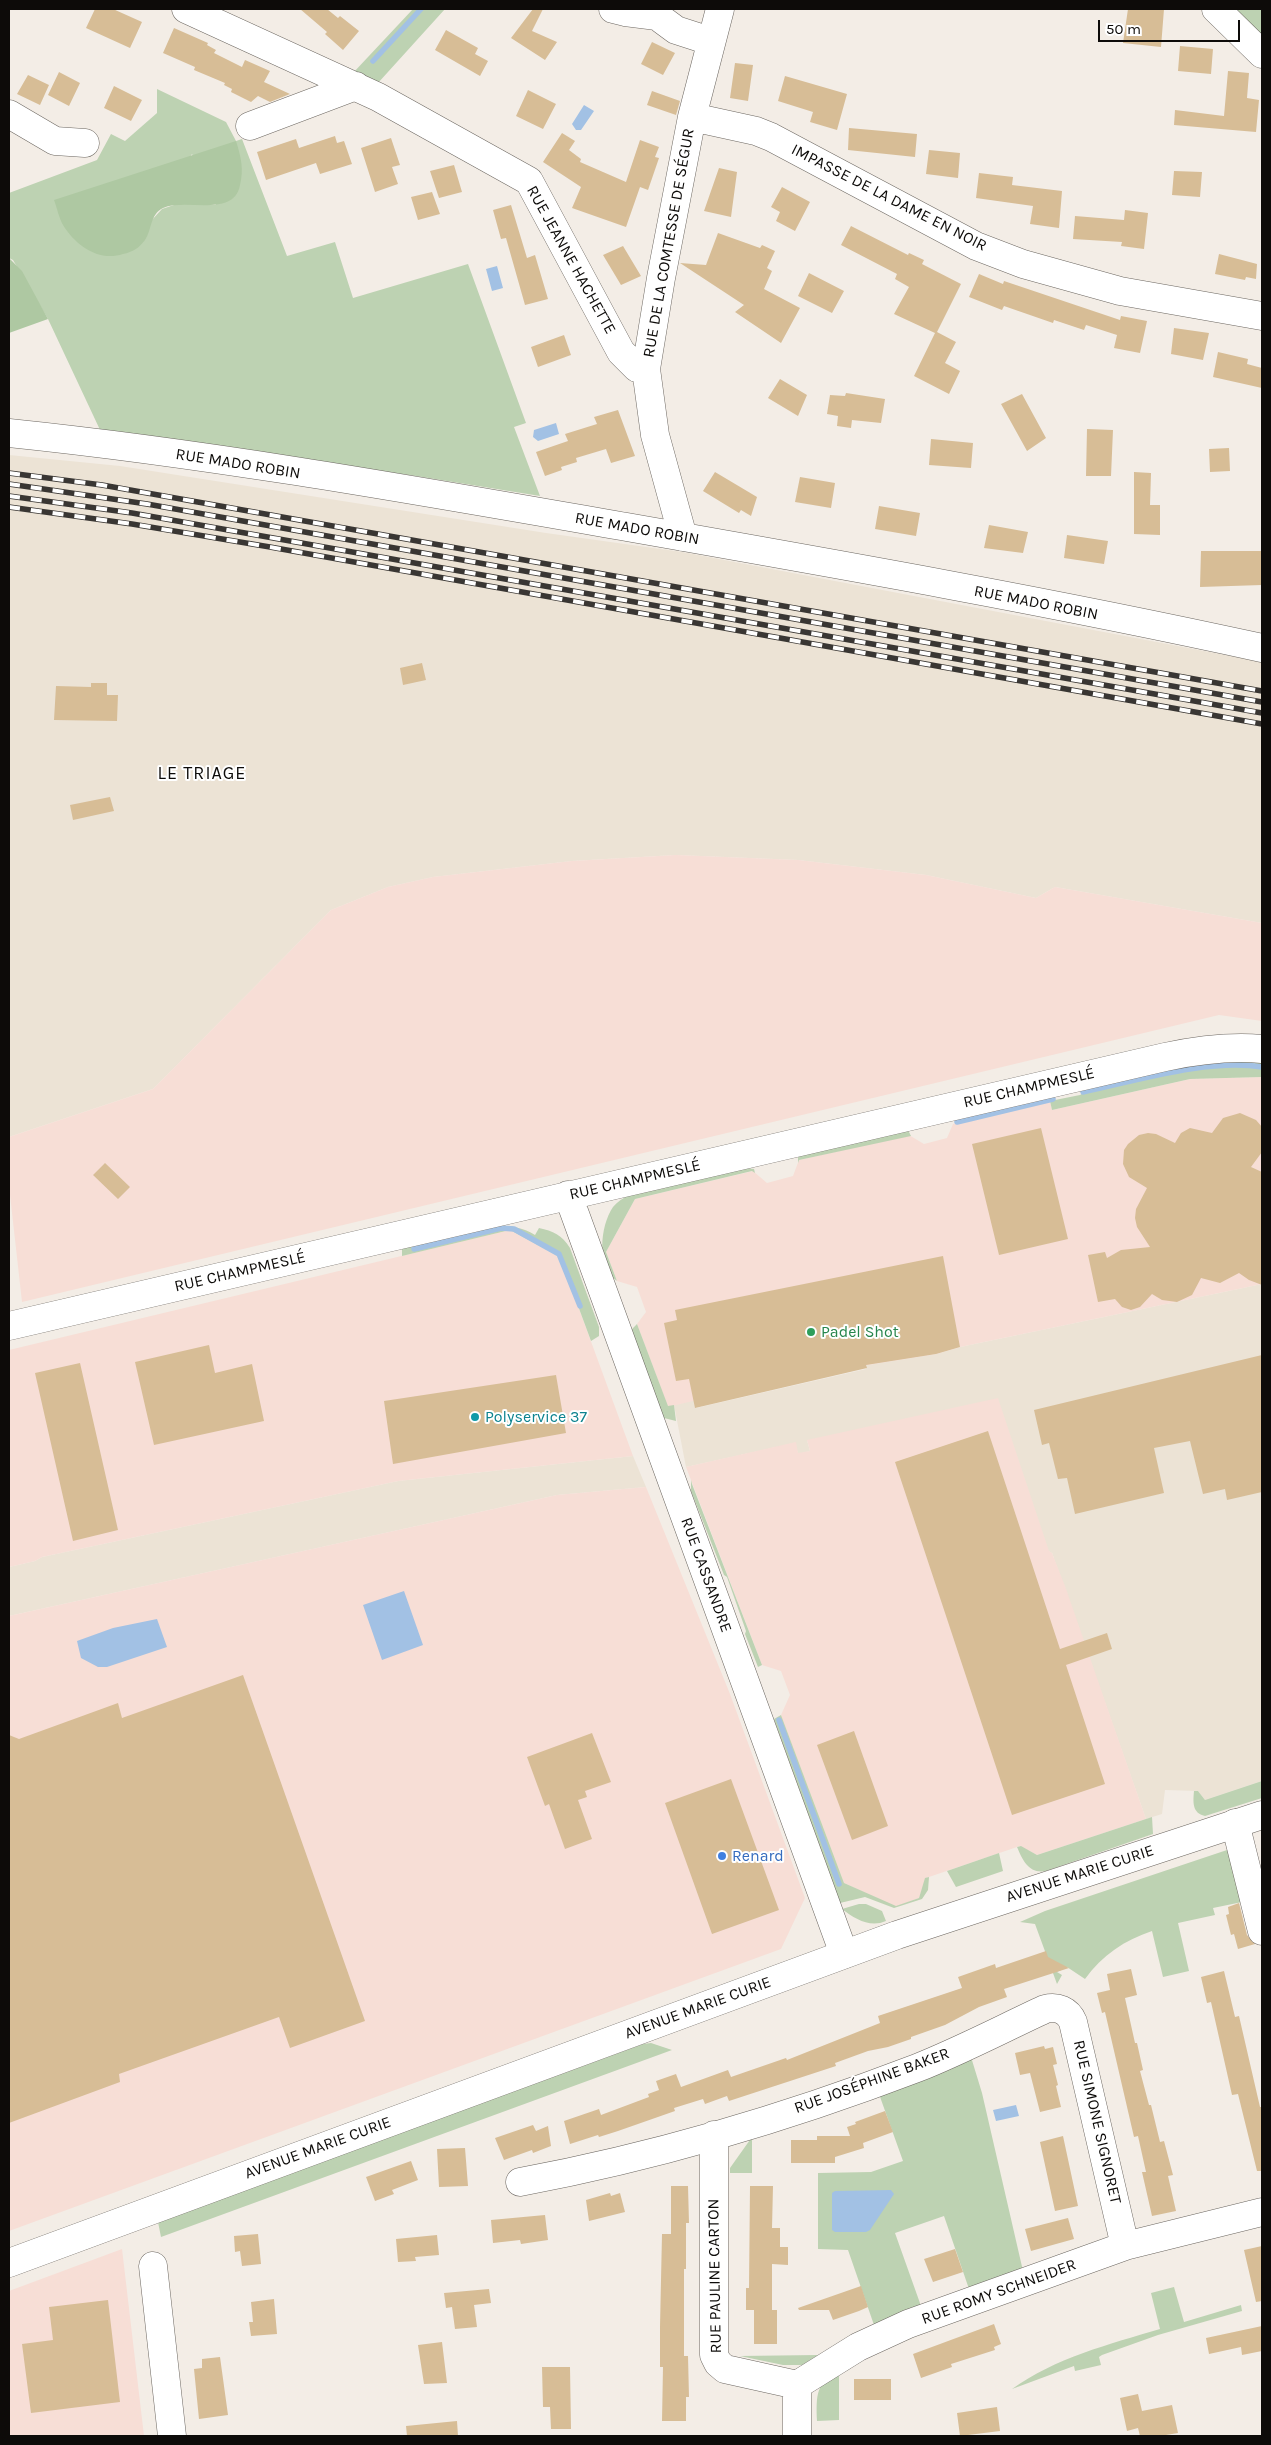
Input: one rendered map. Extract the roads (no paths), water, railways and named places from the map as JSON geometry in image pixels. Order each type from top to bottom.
[{"type":"street","name":"RUE JEANNE HACHETTE","points":[[186,9],[356,86],[529,181],[621,352],[637,368],[646,369]]},
{"type":"street","points":[[615,9],[657,16],[676,30],[709,45]]},
{"type":"street","name":"RUE DE LA COMTESSE DE SÉGUR","points":[[683,537],[655,435],[646,369],[661,278],[692,117],[709,45],[720,9]]},
{"type":"street","points":[[1216,9],[1262,54]]},
{"type":"street","points":[[250,126],[356,86]]},
{"type":"street","points":[[9,114],[55,141],[85,143]]},
{"type":"street","name":"IMPASSE DE LA DAME EN NOIR","points":[[692,117],[756,131],[771,137],[976,246],[1023,264],[1120,291],[1262,316]]},
{"type":"street","name":"RUE MADO ROBIN","points":[[9,433],[89,442],[432,493],[683,537],[1154,625],[1262,648]]},
{"type":"street","name":"RUE CHAMPMESLÉ","points":[[9,1326],[1165,1057],[1226,1047],[1262,1049]]},
{"type":"street","name":"RUE CASSANDRE","points":[[568,1195],[844,1954]]},
{"type":"street","name":"AVENUE MARIE CURIE","points":[[9,2263],[844,1954],[1262,1814]]},
{"type":"street","points":[[1235,1823],[1257,1886],[1262,1931]]},
{"type":"street","name":"RUE JOSÉPHINE BAKER","points":[[520,2182],[624,2159],[714,2135],[818,2102],[911,2070],[1045,2009],[1055,2008]]},
{"type":"street","name":"RUE SIMONE SIGNORET","points":[[1055,2008],[1066,2012],[1074,2022],[1125,2246]]},
{"type":"street","name":"RUE PAULINE CARTON","points":[[714,2135],[714,2355],[718,2363],[725,2369],[796,2385]]},
{"type":"street","name":"RUE ROMY SCHNEIDER","points":[[796,2385],[858,2347],[908,2324],[1125,2246],[1262,2212]]},
{"type":"street","points":[[153,2266],[172,2436]]},
{"type":"street","points":[[796,2385],[797,2436]]},
{"type":"water","points":[[584,105],[594,111],[581,130],[576,130],[572,124]]},
{"type":"water","points":[[497,266],[503,288],[492,291],[486,269]]},
{"type":"water","points":[[556,423],[559,434],[538,441],[533,437],[534,430]]},
{"type":"water","points":[[404,1591],[423,1645],[382,1660],[363,1605]]},
{"type":"water","points":[[157,1619],[167,1647],[107,1667],[98,1667],[81,1658],[77,1641],[113,1628]]},
{"type":"water","points":[[1016,2105],[1019,2116],[996,2121],[993,2110]]},
{"type":"water","points":[[891,2190],[894,2194],[870,2230],[866,2232],[835,2232],[832,2230],[832,2193],[835,2191]]},
{"type":"waterway","points":[[373,61],[421,9]]},
{"type":"waterway","points":[[1083,1092],[1196,1068],[1242,1065],[1262,1067]]},
{"type":"waterway","points":[[957,1122],[1053,1099]]},
{"type":"waterway","points":[[414,1249],[501,1228],[514,1229],[559,1254],[580,1306]]},
{"type":"waterway","points":[[779,1720],[839,1884]]},
{"type":"railway","points":[[9,473],[102,485],[1262,691]]},
{"type":"railway","points":[[9,484],[147,504],[1262,702]]},
{"type":"railway","points":[[9,496],[132,513],[1262,713]]},
{"type":"railway","points":[[9,507],[132,524],[270,547],[1262,724]]},
{"type":"place","name":"Padel Shot","points":[[811,1332]]},
{"type":"place","name":"Polyservice 37","points":[[475,1417]]},
{"type":"place","name":"Renard","points":[[722,1856]]},
{"type":"district","name":"LE TRIAGE","points":[[202,774]]}]
